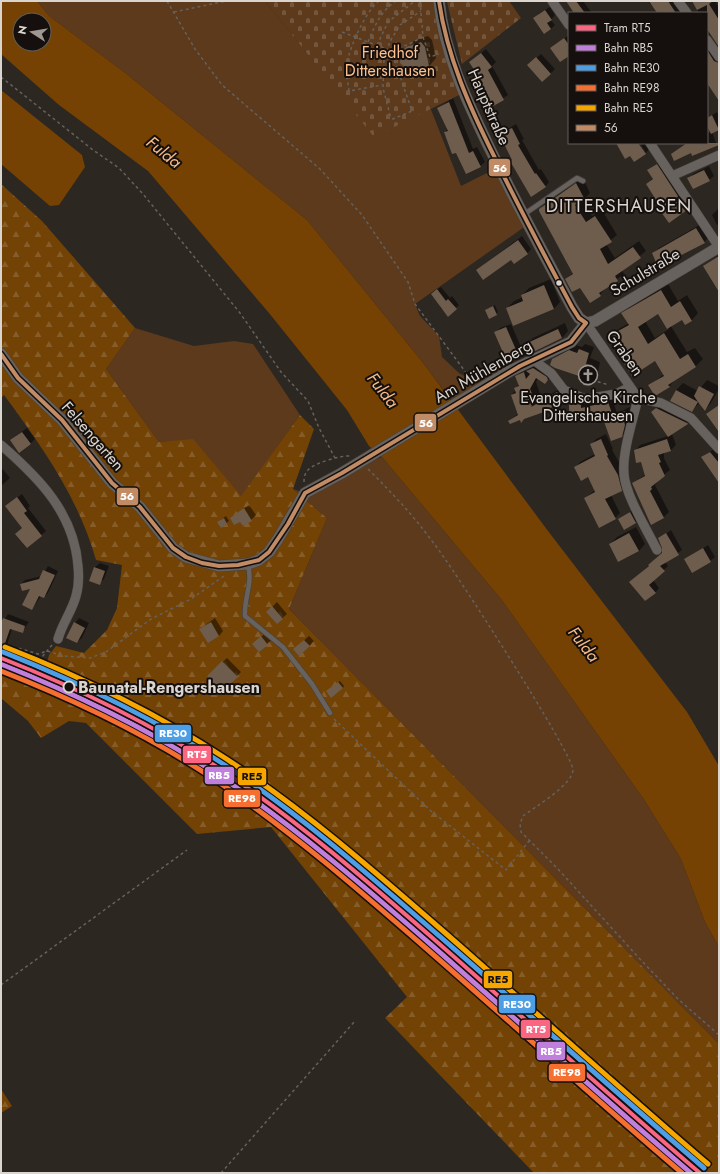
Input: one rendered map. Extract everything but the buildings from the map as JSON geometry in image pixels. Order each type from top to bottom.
[{"type":"street","name":"Hauptstraße","points":[[439,1],[449,51],[468,103],[523,216],[572,307],[579,318],[586,323]]},
{"type":"street","points":[[552,1],[568,24]]},
{"type":"street","points":[[678,1],[686,12]]},
{"type":"street","points":[[708,41],[719,57]]},
{"type":"street","points":[[651,144],[719,247]]},
{"type":"street","points":[[672,176],[719,155]]},
{"type":"street","name":"Schulstraße","points":[[586,323],[595,321],[719,247]]},
{"type":"street","name":"Am Mühlenberg","points":[[305,493],[342,473],[510,371],[532,359],[571,342],[586,323]]},
{"type":"street","name":"Graben","points":[[586,323],[626,389],[638,398],[661,403],[691,418],[719,449]]},
{"type":"street","name":"Felsengarten","points":[[1,354],[18,378],[62,420],[112,482],[144,512],[173,548],[186,557],[196,561],[226,566],[243,565]]},
{"type":"street","points":[[532,359],[551,373],[564,390],[586,398],[616,394],[626,389]]},
{"type":"street","points":[[638,398],[624,474],[626,486],[657,550]]},
{"type":"street","points":[[1,445],[27,467],[50,493],[63,514],[72,537],[77,557],[79,581],[76,596],[58,639]]},
{"type":"street","points":[[243,565],[259,560],[269,552],[288,524],[305,493]]},
{"type":"lane","points":[[523,216],[577,178],[583,181]]},
{"type":"lane","points":[[243,565],[251,577],[244,604],[245,616],[283,647],[312,684],[330,713]]},
{"type":"path","points":[[167,1],[195,49],[222,85],[320,169],[362,215],[408,282],[414,304],[467,374],[476,377],[497,366],[503,365],[510,371]]},
{"type":"path","points":[[174,12],[226,1]]},
{"type":"path","points":[[379,1],[362,23],[347,64],[349,91],[383,85]]},
{"type":"path","points":[[368,42],[376,21],[388,7],[396,1]]},
{"type":"path","points":[[378,46],[388,22],[415,1]]},
{"type":"path","points":[[420,1],[423,37],[430,57],[449,51]]},
{"type":"path","points":[[389,50],[393,56],[412,111],[393,120],[390,115],[383,85],[384,60],[389,50],[389,43],[400,25],[421,11]]},
{"type":"path","points":[[342,32],[353,38],[357,38],[389,50],[407,45],[423,37]]},
{"type":"path","points":[[1,77],[93,150],[119,168],[143,194],[240,313],[281,372],[308,401],[318,428],[335,458]]},
{"type":"path","points":[[592,380],[626,389]]},
{"type":"path","points":[[305,493],[304,480],[308,470],[335,458],[352,456]]},
{"type":"path","points":[[363,464],[400,501],[433,542],[554,731],[572,764],[572,773],[566,783],[523,816],[520,828],[529,841],[558,869],[638,958],[678,999],[719,1035]]},
{"type":"path","points":[[1,672],[8,674],[18,648],[38,654],[47,651],[64,656],[90,658],[106,652],[151,618],[191,599],[243,565]]},
{"type":"path","points":[[40,668],[42,657],[47,651]]},
{"type":"path","points":[[330,713],[336,723],[432,811],[506,870],[529,841]]},
{"type":"path","points":[[1,985],[187,850]]},
{"type":"path","points":[[221,1173],[354,1022]]},
{"type":"green space","points":[[37,1],[265,1],[374,136],[430,107],[461,186],[497,168],[527,225],[415,304],[420,316],[439,336],[442,357],[459,373],[472,380],[499,368],[507,376],[455,405],[424,364],[307,220],[124,72],[52,18],[52,12],[46,12]]},
{"type":"green space","name":"Friedhof Dittershausen","points":[[265,1],[439,1],[461,94],[374,137]]},
{"type":"green space","points":[[509,1],[521,18],[462,64],[447,2]]},
{"type":"green space","points":[[1,184],[42,221],[135,328],[106,369],[159,442],[193,439],[241,496],[300,415],[314,429],[293,489],[327,518],[289,609],[719,1044],[719,1173],[534,1173],[385,1018],[407,997],[271,827],[197,834],[86,723],[69,721],[41,738],[28,721],[1,698],[1,653],[46,667],[49,655],[56,646],[84,653],[107,630],[117,608],[122,565],[96,560],[89,537],[80,516],[58,474],[4,395],[1,398]]},
{"type":"green space","points":[[135,328],[194,346],[234,341],[253,344],[300,415],[241,497],[193,440],[159,442],[106,369]]},
{"type":"green space","points":[[382,457],[501,599],[643,798],[681,859],[705,922],[719,947],[719,1044],[289,609],[327,518],[293,489],[305,493],[342,473]]},
{"type":"green space","points":[[1,1089],[12,1106],[1,1113]]},
{"type":"water","name":"Fulda","points":[[1,1],[37,1],[46,12],[12,12],[12,52],[52,52],[52,18],[124,72],[307,220],[424,364],[548,531],[687,712],[719,766],[719,947],[705,922],[681,859],[643,798],[501,599],[382,457],[369,446],[347,410],[269,313],[148,171],[59,105],[1,54]]},
{"type":"water","points":[[1,90],[82,155],[85,167],[59,205],[50,206],[1,164]]},
{"type":"tram line","name":"RT5","points":[[1,658],[85,694],[167,736],[220,769],[277,809],[384,896],[700,1173]]},
{"type":"rail line","name":"RE5","points":[[5,647],[90,683],[145,711],[225,758],[282,798],[310,819],[390,885],[708,1164]]},
{"type":"rail line","name":"RE30","points":[[3,652],[116,702],[197,747],[252,783],[334,846],[387,891],[704,1168]]},
{"type":"rail line","name":"RB5","points":[[1,664],[84,700],[139,727],[217,774],[274,814],[328,857],[434,947],[691,1173]]},
{"type":"rail line","name":"RE98","points":[[1,671],[84,706],[137,733],[214,779],[270,819],[324,861],[376,905],[682,1173]]},
{"type":"transit line","name":"56","points":[[439,1],[448,42],[468,101],[533,233],[572,307],[579,318],[586,323]]},
{"type":"transit line","name":"56","points":[[1,354],[18,378],[62,420],[112,483],[140,507],[173,548],[186,557],[202,563],[219,566],[238,565],[259,560],[269,552],[288,524],[305,493],[342,473],[520,366],[571,342],[586,323]]},
{"type":"place","name":"Evangelische Kirche Dittershausen","points":[[588,375]]},
{"type":"place","name":"Baunatal-Rengershausen","points":[[69,687]]},
{"type":"district","name":"DITTERSHAUSEN","points":[[619,206]]}]
